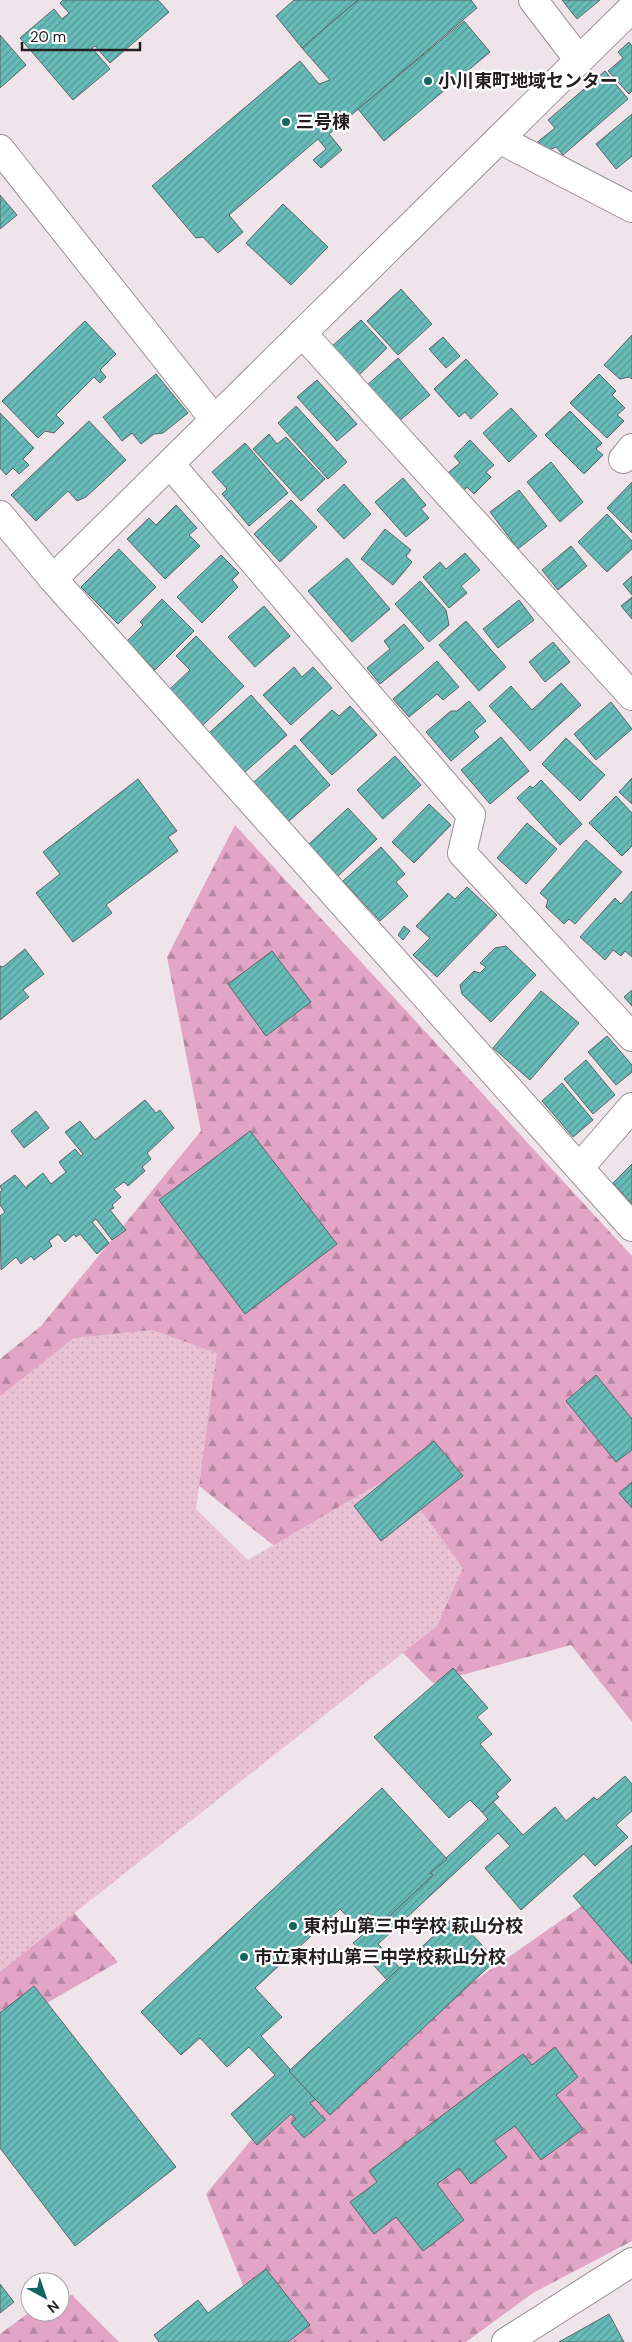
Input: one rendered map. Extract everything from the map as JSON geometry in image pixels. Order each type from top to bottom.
[{"type":"street","points":[[533,0],[580,60]]},
{"type":"street","points":[[53,579],[632,8]]},
{"type":"street","points":[[499,139],[627,199]]},
{"type":"street","points":[[0,149],[214,419]]},
{"type":"street","points":[[302,333],[632,696]]},
{"type":"street","points":[[170,464],[471,815],[462,853],[632,1037]]},
{"type":"street","points":[[0,515],[53,579],[632,1227]]},
{"type":"street","points":[[580,1167],[632,1107]]},
{"type":"street","points":[[506,2342],[632,2262]]},
{"type":"green space","points":[[235,825],[632,1256],[632,1722],[571,1645],[433,1683],[383,1633],[113,1417],[0,1520],[0,1359],[41,1326],[201,1131],[167,957]]},
{"type":"green space","points":[[632,1861],[632,2241],[533,2293],[466,2342],[218,2342],[255,2315],[206,2194],[257,2133],[596,1896]]},
{"type":"green space","points":[[45,1880],[118,1962],[0,2030],[0,1901]]},
{"type":"green space","points":[[72,2295],[119,2342],[0,2342],[0,2334],[20,2319],[20,2322],[70,2322],[70,2296]]},
{"type":"shaded area","points":[[152,1330],[217,1353],[196,1509],[248,1560],[395,1474],[463,1568],[437,1626],[0,1972],[0,1396],[74,1338]]},
{"type":"building","points":[[63,0],[158,0],[169,12],[110,63],[95,46],[92,48],[110,69],[73,100],[20,38],[54,9],[62,19],[69,13],[60,3]]},
{"type":"building","points":[[294,0],[358,0],[302,48],[276,16]]},
{"type":"building","name":"三号棟","points":[[358,0],[471,0],[477,8],[329,134],[342,150],[321,168],[313,160],[326,149],[318,139],[229,215],[243,232],[218,253],[203,237],[196,238],[152,186],[300,61],[319,84],[330,80],[302,48]]},
{"type":"building","points":[[562,0],[600,0],[577,19]]},
{"type":"building","points":[[464,21],[490,52],[384,141],[358,109]]},
{"type":"building","points":[[0,35],[26,65],[0,88]]},
{"type":"building","points":[[629,42],[632,46],[632,91],[629,94],[608,71],[623,58],[618,52]]},
{"type":"building","points":[[605,71],[628,99],[563,155],[556,147],[549,150],[535,144],[555,128],[548,120]]},
{"type":"building","points":[[632,114],[632,156],[616,169],[596,144]]},
{"type":"building","points":[[0,195],[17,215],[0,229]]},
{"type":"building","points":[[283,204],[328,247],[291,285],[246,243]]},
{"type":"building","points":[[401,289],[432,324],[398,355],[367,321]]},
{"type":"building","points":[[361,320],[387,348],[357,377],[330,348]]},
{"type":"building","points":[[85,321],[116,354],[100,370],[106,377],[100,383],[94,377],[56,415],[64,423],[54,433],[45,431],[38,438],[2,401]]},
{"type":"building","points":[[632,335],[632,379],[629,377],[620,379],[604,365]]},
{"type":"building","points":[[443,337],[460,356],[446,368],[429,349]]},
{"type":"building","points":[[398,358],[430,395],[398,422],[366,386]]},
{"type":"building","points":[[466,359],[498,394],[471,419],[465,412],[459,417],[434,389]]},
{"type":"building","points":[[156,374],[188,413],[163,433],[154,434],[141,444],[132,433],[122,441],[103,417]]},
{"type":"building","points":[[599,374],[616,391],[612,395],[625,408],[617,415],[624,421],[607,438],[570,403]]},
{"type":"building","points":[[317,380],[357,424],[337,441],[297,397]]},
{"type":"building","points":[[296,406],[347,462],[328,479],[278,423]]},
{"type":"building","points":[[511,408],[537,436],[509,462],[483,433]]},
{"type":"building","points":[[570,411],[602,443],[596,449],[603,455],[584,474],[545,435]]},
{"type":"building","points":[[0,413],[34,448],[23,459],[29,465],[19,474],[13,468],[6,475],[0,468]]},
{"type":"building","points":[[89,421],[126,460],[86,497],[77,501],[68,491],[36,521],[11,495]]},
{"type":"building","points":[[269,434],[277,444],[286,437],[325,479],[301,501],[253,449]]},
{"type":"building","points":[[470,440],[494,465],[486,472],[491,477],[474,494],[467,487],[463,492],[450,477],[449,472],[460,463],[454,456]]},
{"type":"building","points":[[245,443],[288,493],[249,526],[222,494],[227,489],[212,472]]},
{"type":"building","points":[[551,462],[583,502],[560,522],[527,482]]},
{"type":"building","points":[[403,478],[426,505],[421,509],[429,518],[406,537],[375,502]]},
{"type":"building","points":[[632,482],[632,533],[607,508]]},
{"type":"building","points":[[344,484],[371,514],[344,539],[317,510]]},
{"type":"building","points":[[519,490],[547,526],[518,549],[490,512]]},
{"type":"building","points":[[291,500],[317,527],[280,562],[254,534]]},
{"type":"building","points":[[176,505],[197,528],[189,535],[200,546],[165,579],[127,539],[149,518],[156,525]]},
{"type":"building","points":[[607,514],[632,541],[632,549],[607,572],[578,542]]},
{"type":"building","points":[[385,529],[411,550],[406,556],[412,562],[393,585],[361,559]]},
{"type":"building","points":[[571,546],[587,566],[558,590],[542,570]]},
{"type":"building","points":[[119,549],[156,587],[118,624],[81,587]]},
{"type":"building","points":[[465,553],[480,570],[461,586],[467,593],[449,608],[423,577],[440,562],[446,569]]},
{"type":"building","points":[[221,555],[239,573],[232,580],[238,587],[202,623],[177,597]]},
{"type":"building","points":[[347,558],[390,609],[352,642],[308,591]]},
{"type":"building","points":[[632,576],[632,595],[623,584]]},
{"type":"building","points":[[420,581],[446,610],[449,625],[429,642],[395,604]]},
{"type":"building","points":[[632,597],[632,619],[621,606]]},
{"type":"building","points":[[162,599],[194,631],[155,670],[127,641],[143,625],[140,622]]},
{"type":"building","points":[[519,600],[534,620],[498,648],[483,629]]},
{"type":"building","points":[[264,606],[290,636],[255,667],[228,637]]},
{"type":"building","points":[[466,621],[506,667],[479,691],[439,645]]},
{"type":"building","points":[[404,624],[424,648],[380,684],[367,668],[390,649],[384,641]]},
{"type":"building","points":[[196,636],[244,686],[203,725],[169,690],[190,670],[176,656]]},
{"type":"building","points":[[553,642],[570,662],[545,682],[529,662]]},
{"type":"building","points":[[437,661],[459,687],[443,700],[437,694],[409,717],[393,699]]},
{"type":"building","points":[[294,667],[302,677],[313,667],[332,688],[291,725],[263,695]]},
{"type":"building","points":[[561,683],[581,705],[530,751],[489,706],[511,686],[532,710]]},
{"type":"building","points":[[251,695],[287,735],[245,772],[209,733]]},
{"type":"building","points":[[469,701],[486,721],[474,731],[479,737],[451,761],[426,732],[451,711],[457,711]]},
{"type":"building","points":[[611,702],[632,729],[596,760],[574,734]]},
{"type":"building","points":[[350,706],[377,735],[332,775],[300,740],[332,710],[339,716]]},
{"type":"building","points":[[501,737],[529,771],[490,804],[461,770]]},
{"type":"building","points":[[566,738],[605,775],[580,801],[542,764]]},
{"type":"building","points":[[295,745],[330,785],[289,821],[254,782]]},
{"type":"building","points":[[395,756],[421,785],[383,819],[357,790]]},
{"type":"building","points":[[632,778],[632,804],[619,792]]},
{"type":"building","points":[[138,779],[177,831],[168,837],[178,851],[106,905],[112,913],[73,942],[36,893],[60,874],[43,852]]},
{"type":"building","points":[[541,780],[582,824],[560,845],[517,798],[530,786],[533,788]]},
{"type":"building","points":[[616,796],[632,813],[632,846],[622,856],[589,823]]},
{"type":"building","points":[[429,804],[451,825],[414,863],[392,842]]},
{"type":"building","points":[[348,808],[377,839],[338,876],[309,844]]},
{"type":"building","points":[[527,823],[557,849],[526,884],[497,858]]},
{"type":"building","points":[[586,840],[622,872],[575,924],[569,919],[564,924],[546,907],[548,900],[540,893]]},
{"type":"building","points":[[381,847],[405,874],[396,882],[408,896],[380,921],[343,881]]},
{"type":"building","points":[[467,887],[497,915],[437,977],[413,955],[430,938],[416,926],[448,893],[455,899]]},
{"type":"building","points":[[632,891],[632,957],[625,951],[621,956],[613,950],[605,960],[580,937],[615,898],[621,904]]},
{"type":"building","points":[[404,926],[410,931],[403,940],[398,935]]},
{"type":"building","points":[[506,946],[536,975],[491,1022],[462,994],[460,985],[474,971],[480,973],[486,967],[480,963],[495,948]]},
{"type":"building","points":[[25,949],[44,974],[23,990],[29,997],[0,1020],[0,966],[3,967]]},
{"type":"building","points":[[272,951],[311,1002],[266,1036],[228,984]]},
{"type":"building","points":[[632,990],[632,1006],[624,997]]},
{"type":"building","points":[[541,991],[579,1023],[530,1080],[493,1048]]},
{"type":"building","points":[[607,1036],[632,1065],[632,1072],[616,1085],[588,1052]]},
{"type":"building","points":[[586,1060],[615,1095],[593,1114],[564,1079]]},
{"type":"building","points":[[562,1083],[593,1120],[573,1137],[542,1101]]},
{"type":"building","points":[[145,1100],[156,1113],[160,1110],[174,1128],[147,1153],[151,1159],[142,1167],[145,1171],[128,1186],[124,1182],[114,1189],[121,1197],[112,1205],[114,1208],[110,1210],[126,1230],[112,1240],[96,1219],[92,1222],[109,1243],[97,1254],[80,1234],[76,1237],[74,1234],[65,1242],[58,1234],[49,1241],[52,1246],[34,1260],[31,1256],[21,1264],[16,1257],[1,1270],[0,1216],[5,1212],[0,1205],[0,1192],[2,1190],[0,1186],[15,1175],[27,1189],[27,1186],[43,1173],[51,1184],[66,1172],[59,1162],[75,1149],[81,1156],[83,1154],[65,1132],[80,1121],[95,1140]]},
{"type":"building","points":[[36,1111],[49,1128],[24,1148],[11,1131]]},
{"type":"building","points":[[250,1131],[337,1244],[245,1314],[159,1200]]},
{"type":"building","points":[[632,1164],[632,1204],[613,1183]]},
{"type":"building","points":[[596,1375],[632,1419],[632,1450],[616,1462],[566,1401]]},
{"type":"building","points":[[434,1441],[463,1476],[381,1541],[354,1506]]},
{"type":"building","points":[[632,1482],[632,1508],[619,1493]]},
{"type":"building","points":[[453,1668],[488,1708],[477,1717],[492,1734],[480,1744],[511,1780],[496,1794],[499,1797],[482,1812],[470,1800],[449,1818],[374,1737]]},
{"type":"building","points":[[625,1776],[632,1784],[632,1811],[616,1825],[628,1837],[595,1866],[584,1854],[521,1910],[485,1868],[510,1846],[498,1833],[378,1944],[400,1968],[387,1980],[353,1943],[377,1922],[380,1925],[433,1875],[430,1873],[488,1819],[482,1812],[493,1802],[523,1835],[555,1807],[566,1821],[594,1797],[597,1800]]},
{"type":"building","name":"市立東村山第三中学校萩山分校","points":[[382,1788],[447,1859],[430,1873],[433,1875],[380,1925],[368,1913],[355,1925],[340,1909],[255,1988],[282,2017],[261,2036],[316,2099],[310,2103],[325,2120],[304,2138],[291,2123],[296,2119],[291,2114],[257,2145],[231,2114],[275,2075],[249,2047],[227,2067],[200,2038],[181,2055],[141,2012]]},
{"type":"building","points":[[632,1845],[632,1964],[573,1896]]},
{"type":"building","points":[[455,1916],[496,1960],[330,2115],[289,2071]]},
{"type":"building","points":[[34,1986],[176,2167],[75,2246],[0,2148],[0,2013]]},
{"type":"building","points":[[555,2047],[578,2077],[556,2095],[583,2129],[541,2160],[515,2126],[494,2141],[507,2157],[471,2184],[459,2168],[437,2184],[464,2220],[423,2251],[396,2217],[374,2234],[350,2202],[377,2182],[369,2171],[523,2054],[532,2065]]},
{"type":"building","points":[[266,2269],[310,2325],[288,2342],[159,2342],[154,2335],[198,2300],[208,2313]]},
{"type":"building","points":[[0,2284],[14,2302],[0,2313]]},
{"type":"building","points":[[609,2314],[624,2342],[559,2342]]},
{"type":"place","name":"小川東町地域センター","points":[[428,81]]},
{"type":"place","name":"三号棟","points":[[286,122]]},
{"type":"place","name":"東村山第三中学校 萩山分校","points":[[293,1926]]},
{"type":"place","name":"市立東村山第三中学校萩山分校","points":[[244,1957]]}]
